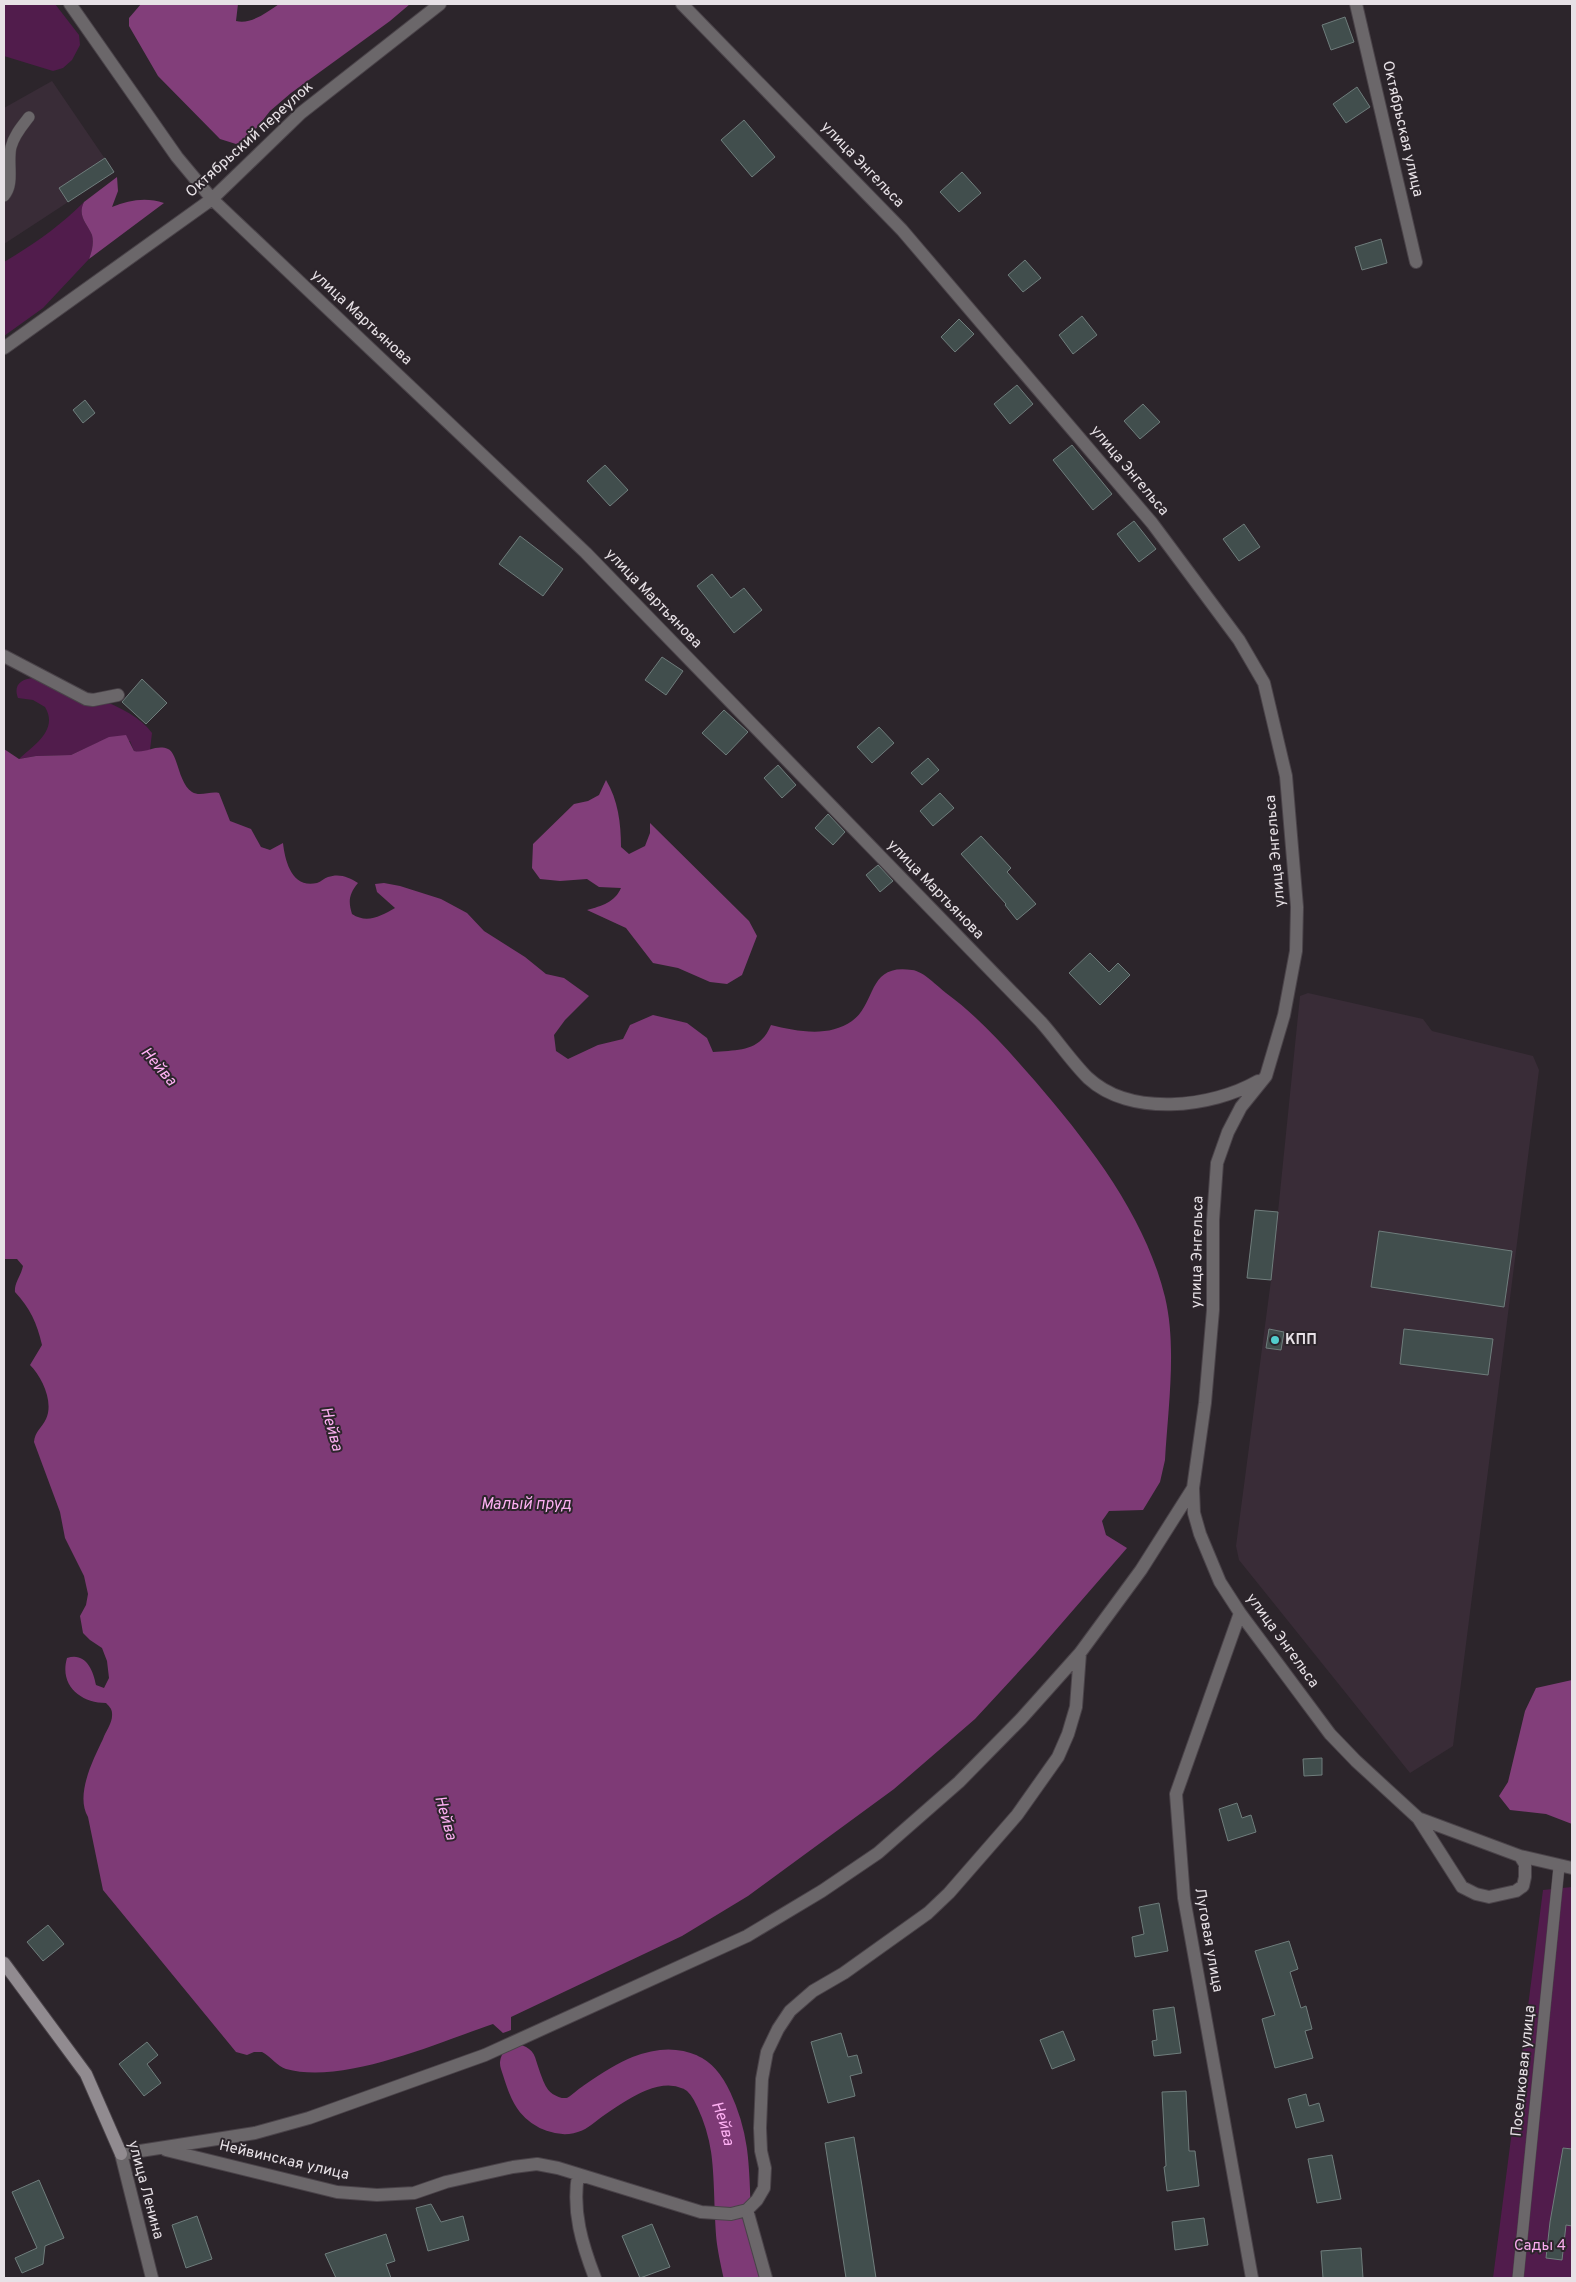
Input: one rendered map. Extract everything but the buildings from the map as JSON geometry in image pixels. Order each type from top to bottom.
[{"type":"street","name":"улица Мартьянова","points":[[70,4],[177,157],[212,199],[586,553],[1041,1022],[1089,1078],[1118,1097],[1145,1104],[1173,1104],[1202,1101],[1240,1092],[1266,1076]]},
{"type":"street","name":"Октябрьский переулок","points":[[4,348],[212,199],[301,113],[440,4]]},
{"type":"street","name":"улица Энгельса","points":[[682,4],[915,245],[1152,523],[1239,640],[1264,683],[1286,776],[1298,907],[1296,951],[1284,1015],[1266,1076],[1241,1107],[1228,1132],[1217,1163],[1213,1220],[1213,1310],[1205,1403],[1193,1488],[1194,1513],[1200,1534],[1220,1582],[1240,1613],[1330,1734],[1356,1761],[1418,1818],[1462,1887],[1476,1894],[1489,1897],[1516,1892],[1522,1886],[1525,1877],[1525,1864],[1520,1856],[1418,1818]]},
{"type":"street","name":"Октябрьская улица","points":[[1356,4],[1416,262]]},
{"type":"street","points":[[4,656],[86,699],[93,700],[118,696]]},
{"type":"street","points":[[121,2154],[255,2133],[309,2118],[485,2055],[747,1936],[822,1891],[878,1853],[959,1782],[1021,1719],[1080,1654],[1141,1570],[1193,1488]]},
{"type":"street","name":"Луговая улица","points":[[1240,1613],[1176,1794],[1184,1898],[1252,2278]]},
{"type":"street","points":[[766,2278],[747,2210],[757,2200],[764,2188],[765,2168],[761,2151],[760,2128],[762,2079],[767,2052],[778,2029],[790,2011],[813,1991],[851,1968],[928,1913],[949,1893],[1017,1815],[1058,1757],[1068,1734],[1076,1707],[1080,1654]]},
{"type":"street","points":[[1520,1856],[1566,1868]]},
{"type":"street","name":"улица Ленина","points":[[4,1963],[86,2074],[121,2154],[152,2278]]},
{"type":"street","name":"Нейвинская улица","points":[[157,2148],[337,2192],[377,2195],[414,2193],[446,2182],[513,2167],[537,2164],[701,2212],[731,2214],[747,2210]]},
{"type":"street","points":[[578,2175],[576,2208],[581,2240],[595,2278]]},
{"type":"lane","points":[[4,196],[9,188],[8,167],[11,145],[15,135],[29,117]]},
{"type":"lane","name":"Поселковая улица","points":[[1518,2278],[1566,1868]]},
{"type":"shaded area","points":[[141,4],[238,4],[236,21],[242,22],[259,17],[279,4],[410,4],[390,21],[291,93],[270,111],[248,139],[236,144],[220,139],[158,76],[129,26],[129,18]]},
{"type":"shaded area","points":[[52,81],[114,172],[4,244],[4,108]]},
{"type":"shaded area","points":[[117,177],[118,191],[112,207],[138,200],[164,203],[89,259],[93,238],[82,215],[82,207],[84,202]]},
{"type":"shaded area","points":[[606,780],[618,812],[621,847],[629,854],[645,846],[650,833],[650,823],[749,921],[757,936],[742,975],[727,984],[710,982],[678,968],[653,963],[626,928],[587,910],[612,900],[621,888],[599,887],[587,879],[560,881],[540,879],[532,868],[533,844],[574,804],[588,801],[599,795]]},
{"type":"shaded area","points":[[1308,993],[1423,1019],[1432,1031],[1533,1056],[1539,1070],[1453,1746],[1410,1773],[1239,1560],[1236,1546],[1271,1280],[1247,1278],[1255,1210],[1278,1212],[1300,996]]},
{"type":"shaded area","points":[[1572,1680],[1572,1824],[1546,1814],[1510,1810],[1499,1796],[1508,1782],[1525,1711],[1536,1688]]},
{"type":"green space","points":[[4,4],[55,4],[79,35],[80,45],[72,60],[63,68],[53,71],[4,56]]},
{"type":"green space","points":[[84,202],[82,215],[93,238],[89,259],[43,308],[4,336],[4,262],[46,235]]},
{"type":"green space","points":[[33,678],[97,698],[129,713],[142,722],[152,733],[150,750],[141,753],[134,751],[130,741],[99,742],[71,755],[36,756],[19,759],[42,737],[49,723],[45,707],[33,700],[18,698],[17,686],[22,681]]},
{"type":"green space","name":"Сады 4","points":[[1572,1887],[1572,2278],[1493,2278],[1543,1890]]},
{"type":"water","name":"Малый пруд","points":[[126,735],[134,751],[159,748],[168,749],[174,756],[187,788],[198,794],[219,793],[230,821],[251,829],[261,847],[270,850],[283,843],[291,872],[301,882],[308,884],[317,883],[336,875],[347,877],[358,883],[350,898],[352,914],[369,919],[395,908],[377,892],[375,884],[384,883],[400,886],[441,899],[467,913],[484,931],[525,957],[546,974],[564,978],[589,996],[565,1020],[554,1035],[556,1051],[568,1059],[598,1045],[623,1039],[630,1025],[653,1015],[687,1023],[707,1038],[713,1052],[740,1050],[755,1045],[766,1034],[771,1025],[812,1032],[833,1030],[852,1021],[860,1013],[880,978],[887,972],[898,969],[921,973],[993,1034],[1025,1069],[1095,1155],[1129,1209],[1144,1238],[1156,1267],[1169,1316],[1171,1378],[1165,1460],[1160,1482],[1143,1510],[1109,1511],[1102,1521],[1106,1535],[1127,1548],[1035,1654],[975,1719],[894,1789],[748,1896],[682,1936],[511,2017],[511,2030],[503,2033],[493,2024],[418,2051],[362,2067],[309,2072],[286,2069],[262,2052],[254,2052],[247,2055],[236,2052],[103,1890],[83,1798],[87,1778],[110,1723],[112,1712],[106,1703],[88,1700],[74,1691],[69,1685],[65,1668],[67,1658],[79,1657],[87,1663],[93,1673],[96,1685],[104,1688],[109,1678],[107,1661],[102,1648],[83,1633],[80,1616],[86,1605],[88,1594],[84,1576],[65,1538],[60,1512],[34,1442],[46,1419],[49,1405],[46,1390],[39,1376],[30,1365],[42,1345],[40,1337],[29,1310],[15,1292],[23,1266],[17,1259],[4,1259],[4,749],[19,759],[36,756],[71,755],[109,737]]},
{"type":"waterway","name":"Нейва","points":[[518,2063],[526,2088],[534,2101],[547,2112],[564,2116],[575,2114],[615,2086],[652,2070],[677,2068],[690,2072],[702,2080],[714,2100],[726,2134],[731,2166],[735,2239],[742,2278]]},
{"type":"place","name":"КПП","points":[[1275,1340]]}]
